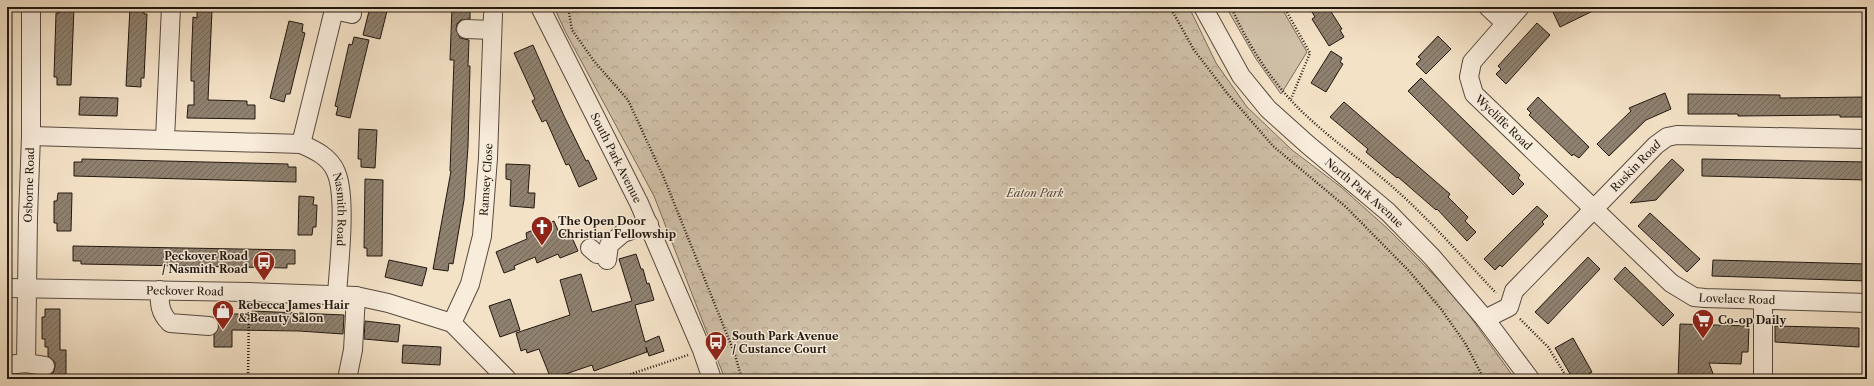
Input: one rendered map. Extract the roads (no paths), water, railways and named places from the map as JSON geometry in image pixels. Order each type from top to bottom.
[{"type":"street","name":"Osborne Road","points":[[26,363],[28,217],[31,136],[31,7]]},
{"type":"street","points":[[165,139],[171,7]]},
{"type":"street","name":"South Park Avenue","points":[[540,7],[625,172],[649,224],[702,350],[712,379]]},
{"type":"street","name":"North Park Avenue","points":[[1203,7],[1241,76],[1268,109],[1388,212],[1432,257],[1485,319],[1530,379]]},
{"type":"street","points":[[1488,7],[1505,23]]},
{"type":"street","name":"Wycliffe Road","points":[[1520,7],[1472,62],[1469,77],[1474,94],[1594,209]]},
{"type":"street","points":[[301,144],[328,8],[352,14]]},
{"type":"street","name":"Ramsey Close","points":[[452,323],[470,284],[482,236],[488,166],[492,22],[466,29]]},
{"type":"street","name":"Nasmith Road","points":[[31,136],[301,144],[316,150],[327,158],[336,171],[341,190],[337,294]]},
{"type":"street","name":"Ruskin Road","points":[[1485,319],[1509,307],[1514,291],[1656,145],[1667,137],[1867,139]]},
{"type":"street","name":"Lovelace Road","points":[[1594,209],[1671,283],[1683,292],[1694,297],[1867,303]]},
{"type":"street","points":[[600,254],[623,233],[649,224]]},
{"type":"street","name":"Peckover Road","points":[[7,288],[337,294],[356,296],[388,303],[452,323],[507,379]]},
{"type":"street","points":[[160,290],[159,305],[163,315],[170,323],[185,326],[209,326]]},
{"type":"street","points":[[347,379],[353,350],[356,296]]},
{"type":"street","points":[[1761,379],[1763,378],[1763,300]]},
{"type":"street","points":[[7,365],[26,363],[45,366]]},
{"type":"place","name":"The Open Door Christian Fellowship","points":[[542,246]]},
{"type":"place","name":"Peckover Road / Nasmith Road","points":[[264,282]]},
{"type":"place","name":"Rebecca James Hair & Beauty Salon","points":[[223,330]]},
{"type":"place","name":"Co-op Daily","points":[[1703,340]]},
{"type":"place","name":"South Park Avenue / Custance Court","points":[[716,362]]},
{"type":"park label","name":"Eaton Park","points":[[1035,193]]}]
